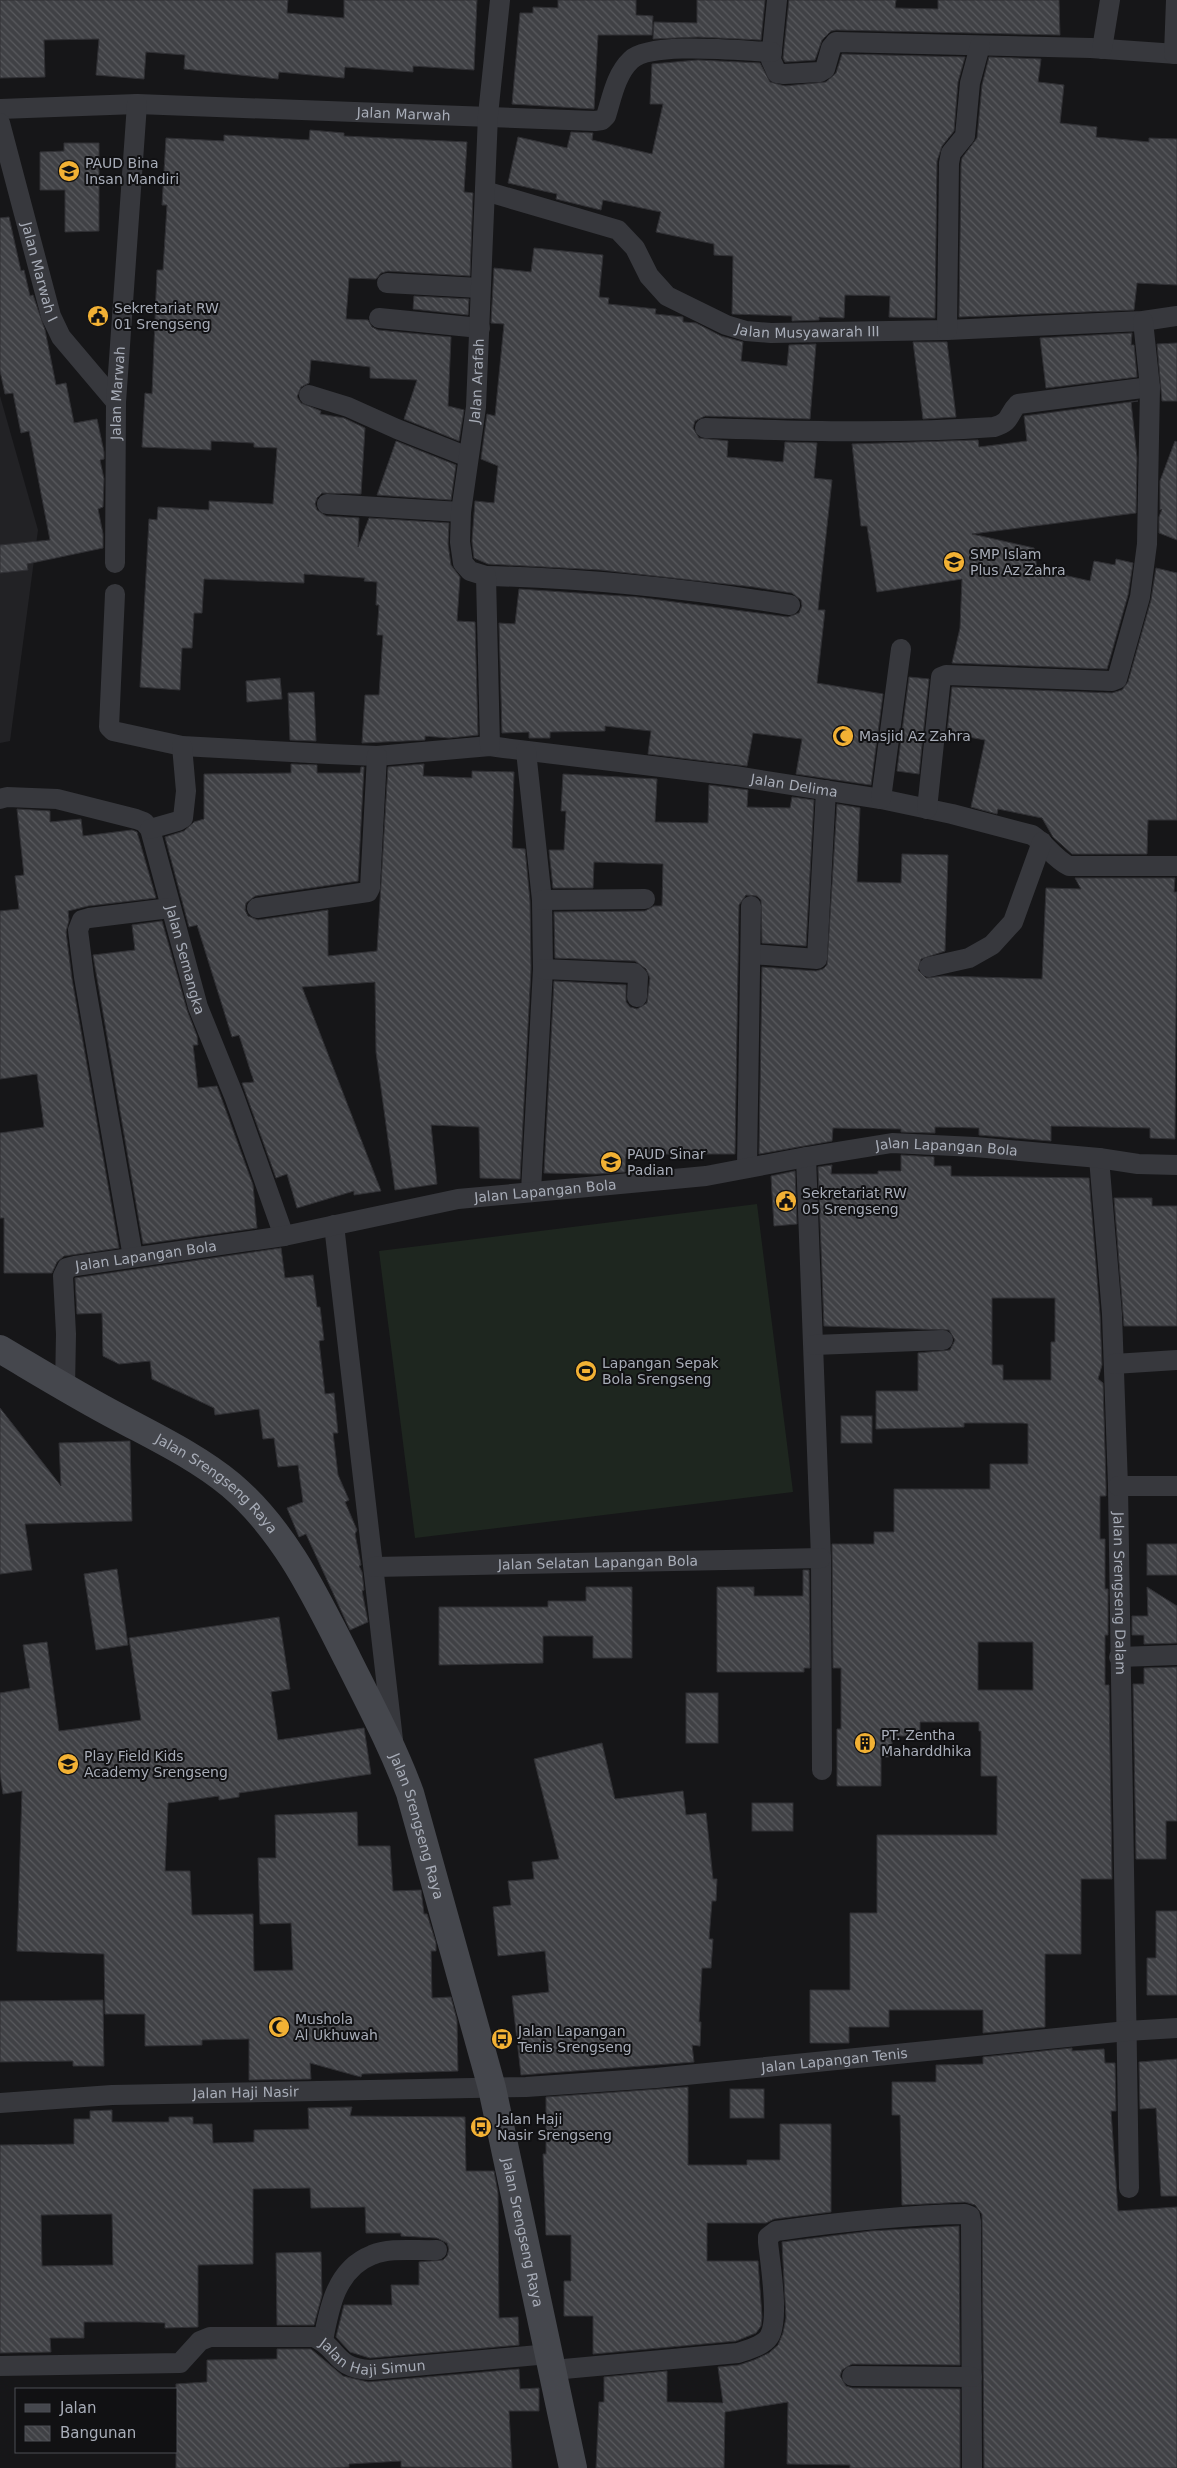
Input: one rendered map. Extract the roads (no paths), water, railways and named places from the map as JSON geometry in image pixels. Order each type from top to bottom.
[{"type":"main road","name":"Jalan Srengseng Raya","points":[[0,1349],[65,1388],[197,1460],[231,1485],[270,1525],[296,1560],[317,1598],[394,1752],[410,1794],[436,1881],[492,2088],[573,2468]]},
{"type":"street","name":"Jalan Arafah","points":[[486,576],[470,571],[463,563],[460,553],[461,512],[476,407],[488,116],[500,0]]},
{"type":"street","points":[[777,0],[772,59],[777,72],[784,74],[820,72],[825,69],[831,48],[836,42],[1102,49],[1176,54],[1176,0]]},
{"type":"street","points":[[1102,49],[1110,0]]},
{"type":"street","points":[[947,330],[949,163],[951,153],[965,136],[970,83],[980,46]]},
{"type":"street","name":"Jalan Marwah","points":[[0,109],[138,104],[602,120],[606,116],[618,78],[630,61],[639,53],[672,49],[772,59]]},
{"type":"street","name":"Jalan Marwah","points":[[115,563],[116,402],[138,104]]},
{"type":"street","name":"Jalan Marwah I","points":[[0,123],[51,316],[61,337],[116,402]]},
{"type":"street","name":"Jalan Musyawarah III","points":[[485,190],[602,223],[618,230],[635,248],[649,276],[667,296],[726,325],[746,331],[771,333],[947,330],[1143,321],[1177,316]]},
{"type":"street","points":[[387,283],[480,288]]},
{"type":"street","points":[[379,318],[480,328]]},
{"type":"street","points":[[927,808],[941,677],[946,675],[1112,681],[1117,679],[1140,597],[1145,568],[1150,386],[1143,321]]},
{"type":"street","points":[[705,428],[927,432],[994,427],[1009,420],[1018,404],[1150,386]]},
{"type":"street","points":[[309,395],[348,406],[397,430],[468,456]]},
{"type":"street","points":[[327,504],[461,512]]},
{"type":"street","points":[[490,746],[486,576],[558,577],[621,582],[711,592],[790,605]]},
{"type":"street","name":"Jalan Delima","points":[[115,594],[109,727],[113,731],[182,746],[377,756],[490,746],[736,776],[927,808],[1032,835],[1042,842],[1058,861],[1068,866],[1177,866]]},
{"type":"street","points":[[881,799],[901,649]]},
{"type":"street","points":[[0,799],[7,797],[56,799],[136,818],[144,822],[150,829],[178,821],[182,818],[186,791],[182,746]]},
{"type":"street","points":[[526,751],[542,900],[543,970],[531,1191]]},
{"type":"street","points":[[257,908],[368,892],[370,888],[377,756]]},
{"type":"street","points":[[750,954],[817,959],[826,790]]},
{"type":"street","name":"Jalan Semangka","points":[[150,829],[198,1007],[234,1096],[284,1236]]},
{"type":"street","points":[[929,967],[969,958],[992,945],[1013,922],[1042,842]]},
{"type":"street","points":[[542,900],[645,899]]},
{"type":"street","points":[[747,1168],[750,906]]},
{"type":"street","points":[[133,1257],[84,976],[78,930],[82,920],[89,918],[170,908]]},
{"type":"street","points":[[543,970],[634,973],[638,977],[637,997]]},
{"type":"street","name":"Jalan Lapangan Bola","points":[[65,1388],[66,1334],[63,1276],[67,1268],[75,1266],[284,1236],[458,1199],[689,1178],[892,1143],[975,1147],[1099,1158],[1138,1164],[1177,1165]]},
{"type":"street","points":[[806,1157],[822,1558],[822,1770]]},
{"type":"street","name":"Jalan Srengseng Dalam","points":[[1099,1158],[1114,1364],[1118,1486],[1119,1657],[1129,2188]]},
{"type":"street","points":[[334,1226],[394,1752]]},
{"type":"street","points":[[814,1345],[943,1340]]},
{"type":"street","points":[[1114,1364],[1177,1360]]},
{"type":"street","points":[[1118,1486],[1177,1486]]},
{"type":"street","name":"Jalan Selatan Lapangan Bola","points":[[374,1567],[822,1558]]},
{"type":"street","points":[[1119,1657],[1177,1655]]},
{"type":"street","name":"Jalan Lapangan Tenis","points":[[492,2088],[656,2078],[1126,2031],[1177,2028]]},
{"type":"street","name":"Jalan Haji Nasir","points":[[0,2103],[112,2095],[492,2088]]},
{"type":"street","name":"Jalan Haji Simun","points":[[0,2366],[180,2364],[200,2340],[210,2337],[314,2337],[323,2341],[336,2358],[358,2369],[370,2370],[738,2354],[757,2346],[768,2338],[774,2320],[768,2237],[776,2231],[853,2220],[916,2215],[965,2214],[970,2216],[971,2222],[972,2377]]},
{"type":"street","points":[[323,2341],[330,2307],[338,2287],[346,2274],[357,2263],[372,2254],[437,2250]]},
{"type":"street","points":[[852,2376],[972,2377],[972,2468]]},
{"type":"place","name":"PAUD Bina Insan Mandiri","points":[[69,171]]},
{"type":"place","name":"Sekretariat RW 01 Srengseng","points":[[98,316]]},
{"type":"place","name":"SMP Islam Plus Az Zahra","points":[[954,562]]},
{"type":"place","name":"Masjid Az Zahra","points":[[843,736]]},
{"type":"place","name":"PAUD Sinar Padian","points":[[611,1162]]},
{"type":"place","name":"Sekretariat RW 05 Srengseng","points":[[786,1201]]},
{"type":"place","name":"Lapangan Sepak Bola Srengseng","points":[[586,1371]]},
{"type":"place","name":"PT. Zentha Maharddhika","points":[[865,1743]]},
{"type":"place","name":"Play Field Kids Academy Srengseng","points":[[68,1764]]},
{"type":"place","name":"Mushola Al Ukhuwah","points":[[279,2027]]},
{"type":"place","name":"Jalan Lapangan Tenis Srengseng","points":[[502,2039]]},
{"type":"place","name":"Jalan Haji Nasir Srengseng","points":[[481,2127]]}]
